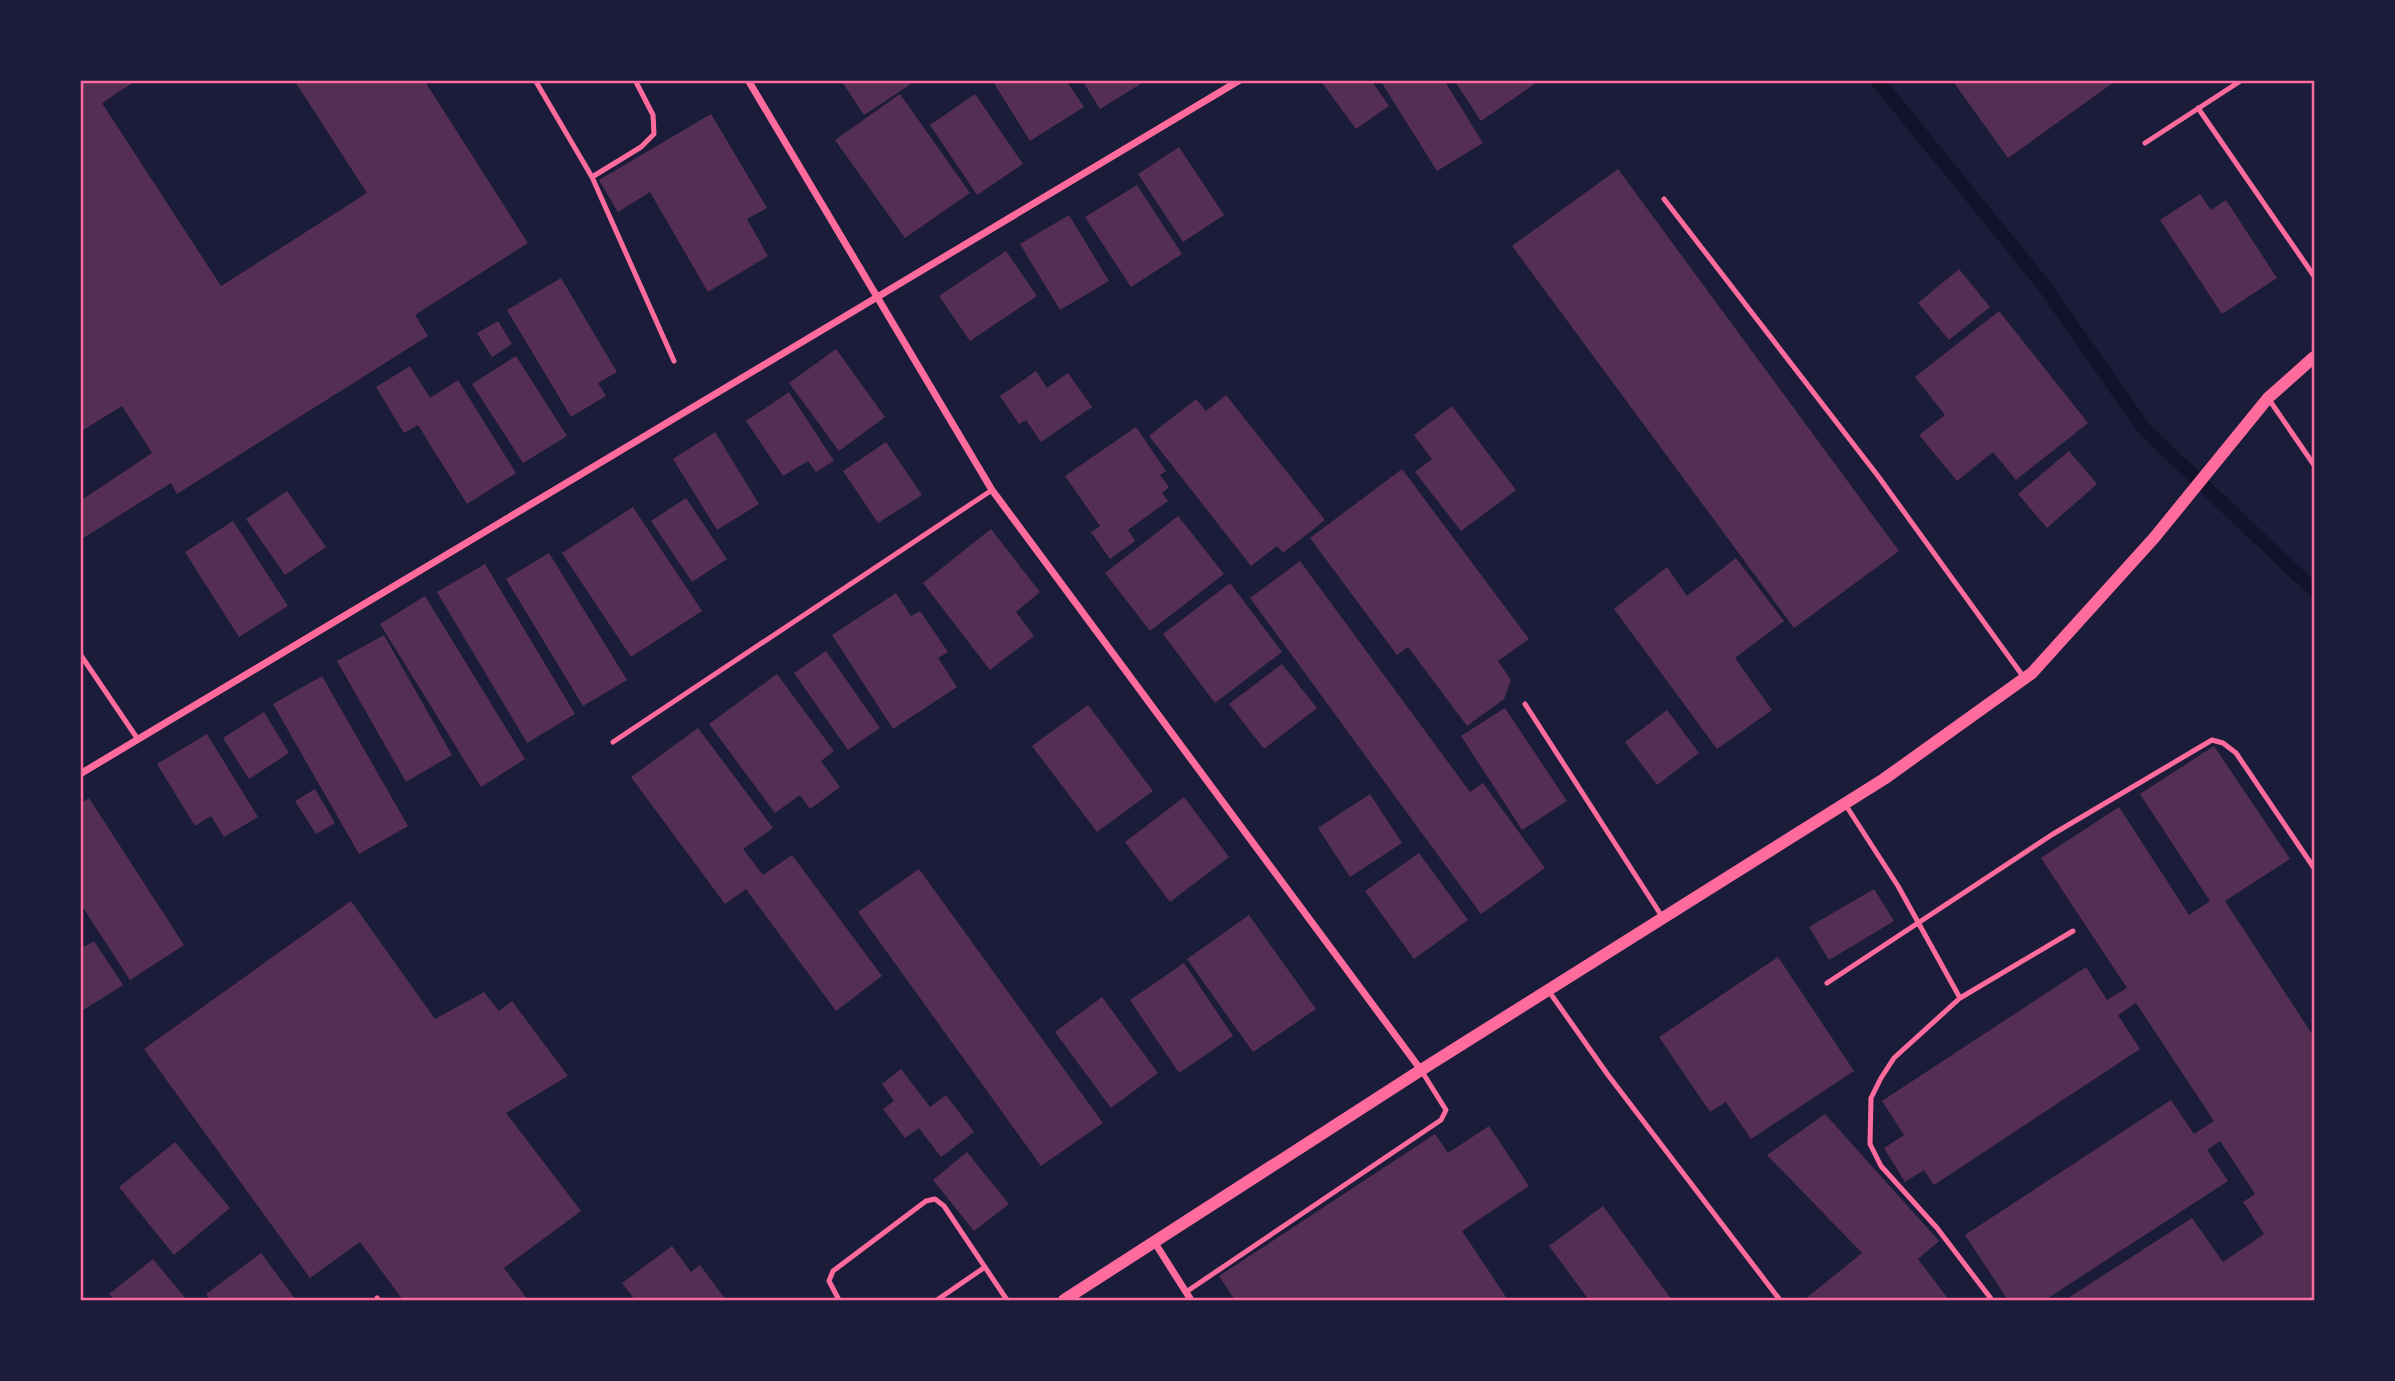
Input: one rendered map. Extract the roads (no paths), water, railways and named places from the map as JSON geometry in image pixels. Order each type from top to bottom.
[{"type":"street","points":[[748,80],[992,490],[1420,1070]]},
{"type":"street","points":[[80,774],[1240,80]]},
{"type":"street","points":[[1064,1300],[1420,1070],[1845,804],[2025,679],[2154,538],[2268,398],[2315,357]]},
{"type":"street","points":[[1154,1242],[1191,1300]]},
{"type":"lane","points":[[535,80],[592,177],[674,361]]},
{"type":"lane","points":[[592,177],[642,147],[654,134],[656,123],[635,80]]},
{"type":"lane","points":[[2145,143],[2242,80]]},
{"type":"lane","points":[[2198,108],[2315,276]]},
{"type":"lane","points":[[1664,199],[1878,476],[2025,679]]},
{"type":"lane","points":[[2268,398],[2315,465]]},
{"type":"lane","points":[[613,742],[992,490]]},
{"type":"lane","points":[[80,654],[137,738]]},
{"type":"lane","points":[[1525,704],[1663,918]]},
{"type":"lane","points":[[1828,984],[2053,834],[2212,740],[2224,743],[2236,753],[2315,868]]},
{"type":"lane","points":[[1845,804],[1919,924],[1960,998]]},
{"type":"lane","points":[[1992,1300],[1937,1228],[1881,1166],[1870,1144],[1871,1098],[1894,1058],[1960,998],[2073,931]]},
{"type":"lane","points":[[1548,990],[1608,1075],[1780,1300]]},
{"type":"lane","points":[[1186,1292],[1441,1120],[1446,1110],[1420,1070]]},
{"type":"lane","points":[[839,1300],[828,1281],[833,1270],[926,1201],[935,1199],[944,1206],[1007,1300]]},
{"type":"lane","points":[[937,1300],[985,1267]]},
{"type":"waterway","points":[[1877,80],[2042,283],[2145,430],[2314,590]]}]
